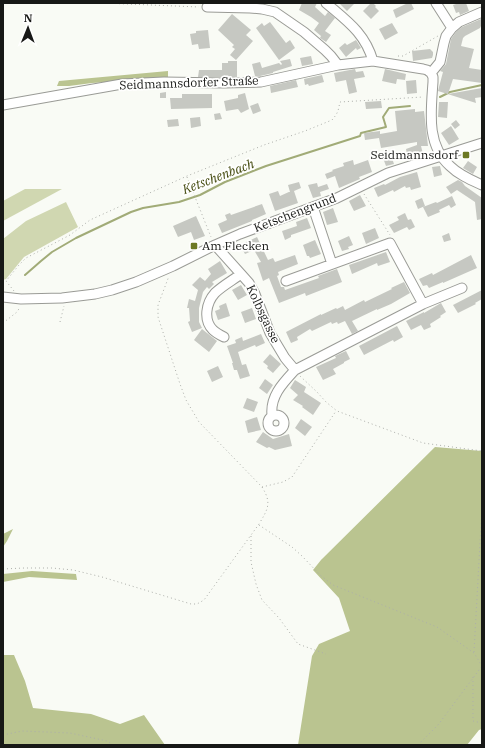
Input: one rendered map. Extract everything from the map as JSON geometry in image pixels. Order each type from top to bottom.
[{"type":"street","points":[[326,3],[360,34],[370,50],[373,61]]},
{"type":"street","points":[[436,3],[452,28]]},
{"type":"street","points":[[207,7],[250,8],[275,12],[304,32],[325,50],[338,65]]},
{"type":"street","points":[[482,12],[459,22],[452,28],[446,36],[440,62],[431,73],[433,77],[431,128],[434,142],[440,156],[451,167],[464,176],[482,185]]},
{"type":"street","name":"Seidmannsdorfer Straße","points":[[3,105],[122,84],[164,82],[224,84],[254,83],[338,65],[373,61],[423,69],[431,73]]},
{"type":"street","name":"Ketschengrund","points":[[3,298],[64,298],[112,290],[136,282],[173,266],[214,245],[240,234],[337,198],[396,170],[482,143]]},
{"type":"street","points":[[313,207],[332,264]]},
{"type":"street","points":[[286,281],[390,243],[423,304]]},
{"type":"street","name":"Kolbsgasse","points":[[214,245],[249,283],[256,294],[270,333],[295,370]]},
{"type":"street","name":"Kolbsgasse","points":[[224,337],[214,331],[208,323],[206,313],[209,302],[216,292],[241,274]]},
{"type":"street","points":[[272,415],[272,401],[276,393],[295,370],[423,304],[462,288]]},
{"type":"path","points":[[103,3],[207,7]]},
{"type":"path","points":[[395,57],[403,56],[440,35]]},
{"type":"path","points":[[3,282],[6,281],[26,258],[70,235],[90,220],[187,176],[332,120],[336,116],[340,102],[432,96]]},
{"type":"path","points":[[187,176],[214,245]]},
{"type":"path","points":[[359,187],[391,237],[390,243]]},
{"type":"path","points":[[3,569],[52,568],[73,570],[102,577],[191,604],[197,604],[204,600],[251,536],[267,511],[267,495],[262,487],[199,422],[186,400],[158,317],[158,305],[173,266]]},
{"type":"path","points":[[3,323],[21,307],[21,299],[6,281]]},
{"type":"path","points":[[60,322],[65,304],[64,298]]},
{"type":"path","points":[[295,370],[297,374],[337,411],[423,443],[482,450]]},
{"type":"path","points":[[262,487],[282,482],[292,477],[337,411]]},
{"type":"path","points":[[474,653],[482,507]]},
{"type":"path","points":[[259,524],[292,546],[320,576],[333,585],[437,627],[474,653],[482,666],[438,725],[418,745]]},
{"type":"path","points":[[251,536],[251,562],[256,584],[262,600],[279,618],[298,644],[326,654]]},
{"type":"path","points":[[473,677],[473,721],[482,723]]},
{"type":"path","points":[[3,735],[22,731],[70,733],[107,741],[112,745]]},
{"type":"green space","points":[[168,71],[168,78],[57,86],[59,81]]},
{"type":"green space","points":[[25,189],[62,189],[3,221],[3,201]]},
{"type":"green space","points":[[66,202],[78,227],[24,257],[6,279],[3,280],[3,239],[26,221]]},
{"type":"green space","points":[[435,447],[482,451],[482,729],[479,730],[467,745],[298,745],[312,656],[319,644],[350,631],[339,598],[313,570],[321,560]]},
{"type":"green space","points":[[13,529],[7,541],[3,547],[3,534]]},
{"type":"green space","points":[[32,571],[76,574],[77,580],[29,577],[3,582],[3,574]]},
{"type":"green space","points":[[3,655],[14,655],[25,681],[33,708],[91,714],[120,724],[144,715],[165,745],[3,745]]},
{"type":"building","points":[[302,3],[317,3],[315,7],[325,16],[328,12],[335,18],[325,31],[331,35],[326,42],[320,38],[321,36],[314,30],[319,23],[299,10]]},
{"type":"building","points":[[339,3],[355,3],[347,11]]},
{"type":"building","points":[[371,3],[376,6],[375,7],[379,11],[371,19],[363,11]]},
{"type":"building","points":[[411,3],[414,9],[396,18],[393,10]]},
{"type":"building","points":[[466,3],[469,11],[460,15],[459,12],[456,13],[453,5]]},
{"type":"building","points":[[232,14],[251,30],[246,35],[253,41],[236,60],[230,55],[235,49],[232,47],[234,45],[218,30]]},
{"type":"building","points":[[481,19],[482,26],[465,36],[461,46],[474,49],[469,68],[482,70],[482,83],[453,79],[448,94],[482,88],[482,97],[475,98],[476,103],[438,91],[443,72],[440,71],[446,64],[451,39],[462,27]]},
{"type":"building","points":[[270,22],[286,43],[290,40],[295,48],[279,60],[256,28],[262,23],[264,26]]},
{"type":"building","points":[[392,23],[398,33],[385,40],[379,29]]},
{"type":"building","points":[[208,30],[210,48],[199,49],[198,44],[192,45],[190,34],[196,33],[196,31]]},
{"type":"building","points":[[356,40],[361,48],[357,50],[356,48],[346,57],[339,48],[345,43],[347,45]]},
{"type":"building","points":[[430,49],[433,52],[432,58],[413,61],[412,51]]},
{"type":"building","points":[[311,56],[313,64],[302,66],[300,58]]},
{"type":"building","points":[[290,59],[292,66],[273,73],[255,76],[252,64],[260,62],[262,68],[279,63],[281,65],[282,64],[280,61]]},
{"type":"building","points":[[228,61],[237,61],[237,77],[198,77],[199,70],[222,70],[222,63],[228,63]]},
{"type":"building","points":[[355,69],[356,72],[363,71],[365,77],[354,79],[357,92],[349,94],[346,80],[336,82],[334,73]]},
{"type":"building","points":[[385,69],[406,74],[405,80],[397,79],[396,84],[382,81]]},
{"type":"building","points":[[322,75],[324,82],[309,86],[308,84],[305,85],[304,79]]},
{"type":"building","points":[[296,80],[298,87],[271,93],[270,86]]},
{"type":"building","points":[[416,80],[417,93],[407,94],[406,81]]},
{"type":"building","points":[[166,92],[166,98],[160,98],[160,93]]},
{"type":"building","points":[[245,93],[249,109],[241,113],[238,109],[226,111],[224,101],[238,98],[238,95]]},
{"type":"building","points":[[182,94],[212,94],[212,108],[171,109],[170,98],[182,98]]},
{"type":"building","points":[[381,101],[382,108],[366,109],[365,102]]},
{"type":"building","points":[[439,102],[448,102],[447,118],[438,117]]},
{"type":"building","points":[[258,103],[261,111],[253,114],[250,106]]},
{"type":"building","points":[[415,109],[415,112],[424,111],[428,146],[421,146],[423,154],[417,154],[418,157],[408,159],[406,149],[417,145],[417,142],[381,148],[379,138],[365,140],[364,133],[380,131],[380,134],[397,131],[395,111]]},
{"type":"building","points":[[220,113],[222,119],[215,120],[214,114]]},
{"type":"building","points":[[200,117],[201,126],[191,128],[190,118]]},
{"type":"building","points":[[178,119],[179,126],[168,127],[167,120]]},
{"type":"building","points":[[456,120],[460,125],[455,129],[451,124]]},
{"type":"building","points":[[451,126],[459,139],[449,145],[441,133]]},
{"type":"building","points":[[391,155],[394,164],[386,166],[383,158]]},
{"type":"building","points":[[353,160],[354,165],[368,160],[372,172],[339,188],[335,176],[327,179],[325,174],[344,166],[343,163]]},
{"type":"building","points":[[468,161],[477,167],[473,174],[463,168]]},
{"type":"building","points":[[440,166],[442,175],[434,177],[432,167]]},
{"type":"building","points":[[417,172],[421,187],[411,190],[410,187],[406,188],[405,186],[394,192],[393,190],[378,197],[374,188],[384,184],[385,185],[400,177]]},
{"type":"building","points":[[458,180],[482,198],[482,219],[477,220],[475,202],[457,190],[451,194],[446,187]]},
{"type":"building","points":[[299,182],[301,188],[294,191],[298,203],[275,211],[269,194],[278,191],[280,196],[290,192],[288,185]]},
{"type":"building","points":[[317,183],[318,187],[327,184],[329,189],[320,192],[321,196],[313,198],[308,185]]},
{"type":"building","points":[[360,195],[366,206],[354,211],[349,201]]},
{"type":"building","points":[[452,196],[456,205],[451,208],[449,205],[439,210],[440,212],[428,217],[423,207],[436,202],[437,203]]},
{"type":"building","points":[[422,198],[425,206],[418,209],[415,201]]},
{"type":"building","points":[[262,204],[266,214],[222,233],[218,224],[227,220],[225,215],[230,213],[231,215]]},
{"type":"building","points":[[333,208],[338,222],[327,225],[323,212]]},
{"type":"building","points":[[405,213],[408,220],[411,219],[415,227],[409,230],[407,227],[394,233],[389,225],[399,220],[397,217]]},
{"type":"building","points":[[196,216],[205,236],[194,240],[191,232],[178,237],[173,226]]},
{"type":"building","points":[[307,218],[311,228],[291,235],[291,237],[285,240],[282,231],[297,226],[296,222]]},
{"type":"building","points":[[375,228],[379,238],[366,244],[362,233]]},
{"type":"building","points":[[449,233],[451,240],[444,242],[442,236]]},
{"type":"building","points":[[349,236],[353,245],[348,247],[349,249],[342,251],[338,241]]},
{"type":"building","points":[[257,237],[268,260],[273,258],[275,262],[295,255],[298,264],[278,272],[279,275],[277,276],[281,287],[284,287],[285,290],[319,278],[318,276],[337,269],[342,282],[306,296],[305,293],[279,303],[269,278],[263,281],[257,263],[261,262],[254,250],[245,254],[240,245]]},
{"type":"building","points":[[315,240],[321,254],[310,258],[307,256],[303,245]]},
{"type":"building","points":[[386,252],[390,262],[378,266],[377,263],[352,274],[349,265]]},
{"type":"building","points":[[471,255],[477,268],[429,288],[427,285],[423,286],[419,279],[432,273],[433,275]]},
{"type":"building","points":[[220,261],[227,273],[212,282],[214,284],[209,289],[207,287],[203,292],[199,308],[199,322],[202,328],[192,332],[188,322],[190,321],[189,308],[187,308],[189,299],[195,301],[198,290],[192,285],[200,277],[205,281],[211,274],[208,269]]},
{"type":"building","points":[[404,282],[410,293],[391,304],[352,321],[358,331],[352,334],[345,321],[338,324],[337,322],[332,324],[331,322],[312,331],[310,329],[297,337],[298,340],[291,343],[286,332],[336,308],[337,309],[343,306],[345,310],[364,300],[365,302]]},
{"type":"building","points":[[241,285],[247,295],[238,300],[232,290]]},
{"type":"building","points":[[482,290],[482,299],[475,303],[476,304],[458,313],[453,305]]},
{"type":"building","points":[[226,303],[230,316],[218,320],[215,311],[220,309],[219,306]]},
{"type":"building","points":[[441,303],[446,312],[430,324],[431,327],[424,330],[421,325],[411,330],[406,321]]},
{"type":"building","points":[[252,308],[256,319],[245,323],[241,312]]},
{"type":"building","points":[[397,326],[403,337],[394,342],[393,340],[364,355],[359,346]]},
{"type":"building","points":[[202,329],[217,341],[209,352],[194,340]]},
{"type":"building","points":[[261,334],[265,343],[256,347],[255,345],[238,352],[242,365],[246,364],[250,376],[240,379],[237,370],[234,370],[227,346],[236,343],[235,340],[242,337],[243,341]]},
{"type":"building","points":[[346,351],[350,359],[333,369],[336,374],[323,380],[316,367],[336,358],[335,356]]},
{"type":"building","points":[[270,354],[281,364],[273,373],[263,362]]},
{"type":"building","points":[[218,366],[223,377],[212,382],[207,371]]},
{"type":"building","points":[[265,379],[273,385],[267,394],[259,388]]},
{"type":"building","points":[[295,380],[306,387],[304,392],[321,403],[313,415],[293,400],[298,395],[290,388]]},
{"type":"building","points":[[247,398],[258,402],[254,412],[243,408]]},
{"type":"building","points":[[257,417],[261,430],[248,433],[245,421]]},
{"type":"building","points":[[301,419],[312,427],[305,436],[295,428]]},
{"type":"building","points":[[263,432],[273,439],[289,434],[292,446],[275,450],[269,447],[267,448],[256,442]]},
{"type":"waterway","name":"Ketschenbach","points":[[440,97],[450,92],[482,85]]},
{"type":"waterway","name":"Ketschenbach","points":[[25,275],[52,252],[76,238],[131,212],[143,208],[179,202],[200,195],[225,182],[266,166],[360,136],[361,133],[386,127],[383,117],[389,108],[410,106]]},
{"type":"place","name":"Seidmannsdorf","points":[[466,155]]},
{"type":"place","name":"Am Flecken","points":[[194,246]]}]
